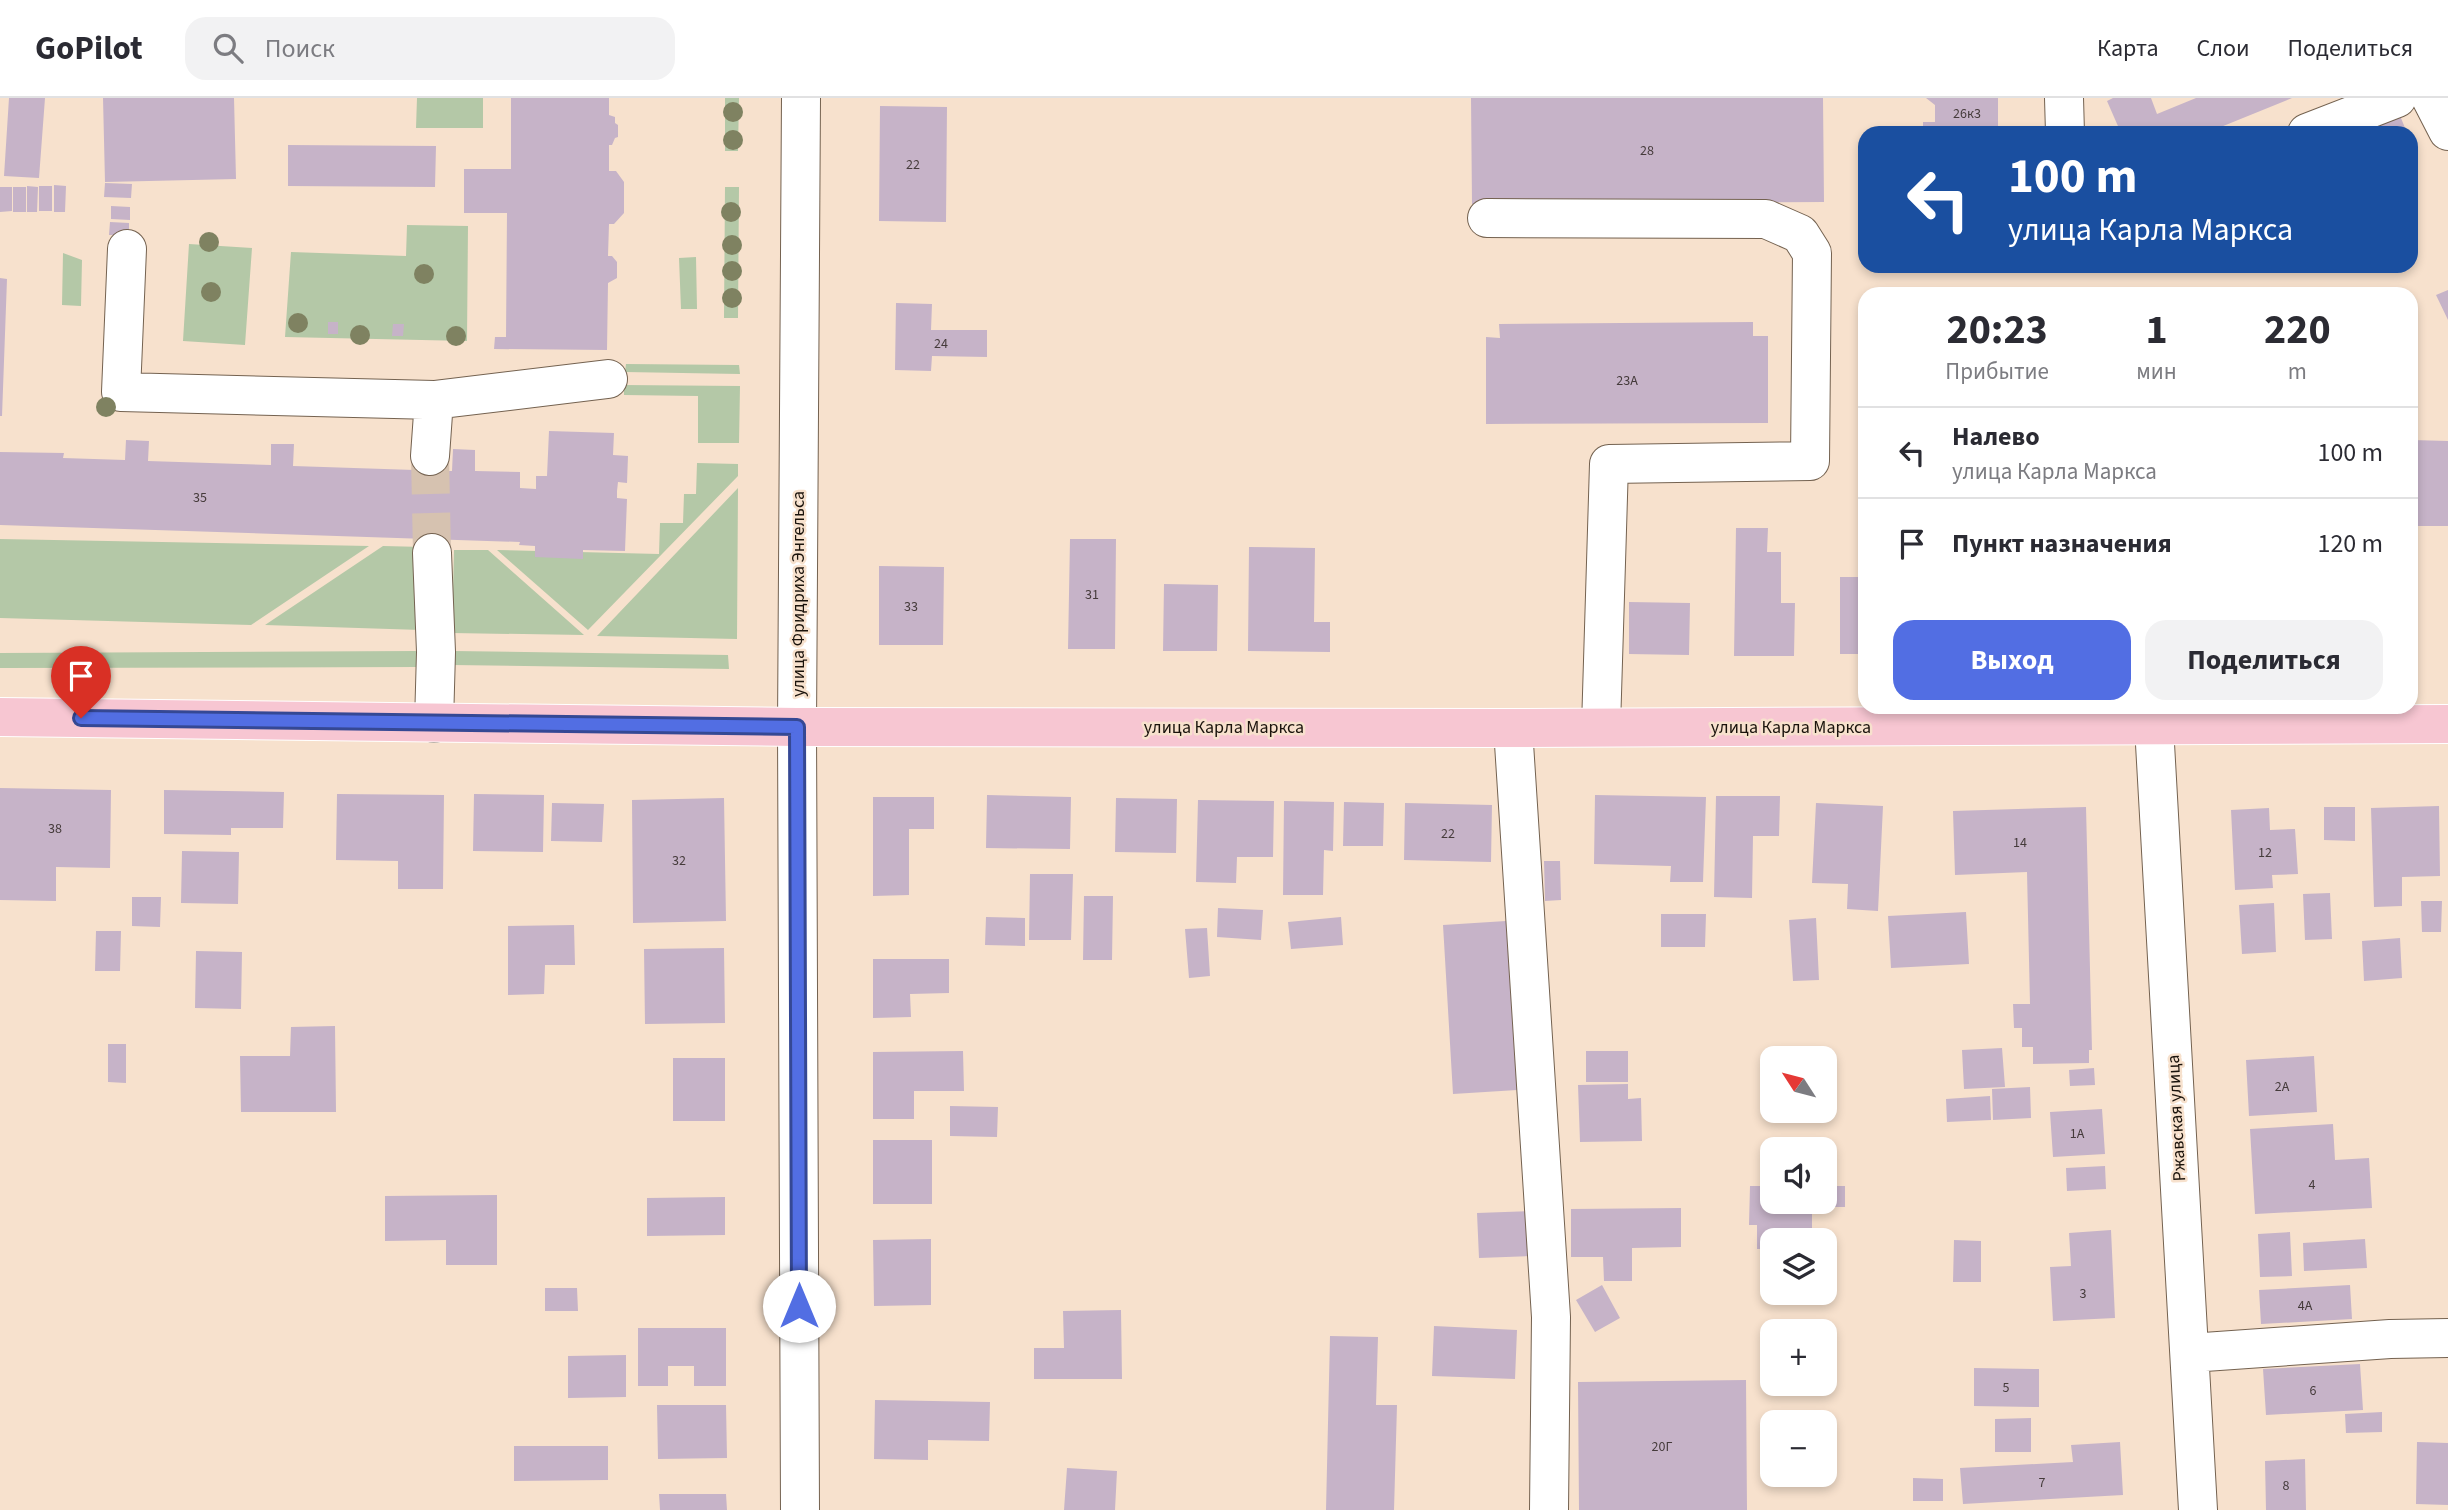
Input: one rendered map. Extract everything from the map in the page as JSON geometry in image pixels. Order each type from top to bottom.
[{"type":"main road","name":"улица Карла Маркса","points":[[0,717],[797,727],[1513,728],[2448,724]]},
{"type":"street","name":"улица Фридриха Энгельса","points":[[800,1510],[797,727],[801,98]]},
{"type":"street","points":[[2064,98],[2065,126]]},
{"type":"street","points":[[2325,126],[2397,98]]},
{"type":"street","points":[[2431,98],[2448,131]]},
{"type":"street","points":[[1487,218],[1766,219],[1800,234],[1812,253],[1810,461],[1609,464],[1601,727]]},
{"type":"street","points":[[127,249],[121,391],[434,400],[608,379]]},
{"type":"street","points":[[430,456],[434,400]]},
{"type":"street","points":[[432,553],[436,652],[433,723]]},
{"type":"street","name":"Ржавская улица","points":[[2154,726],[2198,1510]]},
{"type":"street","points":[[1513,728],[1551,1317],[1549,1510]]},
{"type":"street","points":[[2190,1353],[2390,1339],[2448,1338]]},
{"type":"green space","points":[[417,98],[483,98],[483,128],[416,128]]},
{"type":"green space","points":[[725,98],[739,98],[738,151],[725,151]]},
{"type":"green space","points":[[725,187],[739,187],[738,318],[724,318]]},
{"type":"green space","points":[[407,225],[468,226],[467,341],[285,337],[291,252],[406,256]]},
{"type":"green space","points":[[189,244],[252,248],[245,345],[183,341]]},
{"type":"green space","points":[[63,253],[82,260],[81,306],[62,305]]},
{"type":"green space","points":[[696,257],[697,309],[681,309],[679,258]]},
{"type":"green space","points":[[626,364],[739,365],[740,374],[625,372]]},
{"type":"green space","points":[[624,385],[740,386],[739,443],[698,443],[698,396],[624,395]]},
{"type":"green space","points":[[697,463],[738,464],[738,476],[588,630],[497,550],[659,554],[660,523],[683,523],[684,494],[696,494]]},
{"type":"green space","points":[[738,488],[737,639],[597,636]]},
{"type":"green space","points":[[0,539],[369,546],[251,625],[0,618]]},
{"type":"green space","points":[[383,546],[424,547],[421,630],[265,625]]},
{"type":"green space","points":[[454,550],[488,550],[584,635],[452,633]]},
{"type":"green space","points":[[418,651],[418,667],[0,668],[0,653]]},
{"type":"green space","points":[[453,651],[728,655],[729,669],[452,665]]},
{"type":"building","points":[[9,98],[45,98],[39,178],[4,176]]},
{"type":"building","points":[[103,98],[234,98],[236,179],[105,182]]},
{"type":"building","points":[[511,98],[609,98],[609,115],[615,117],[618,137],[609,145],[609,171],[616,171],[624,182],[624,213],[614,224],[609,224],[608,256],[612,256],[617,262],[617,278],[608,283],[607,350],[494,349],[495,337],[506,337],[507,213],[464,213],[464,169],[511,169]]},
{"type":"building","points":[[1471,98],[1823,98],[1824,202],[1472,204]]},
{"type":"building","points":[[1926,98],[1998,98],[1998,126],[1923,126],[1923,122],[1935,122],[1935,105]]},
{"type":"building","points":[[2113,98],[2151,98],[2157,114],[2196,98],[2292,98],[2223,126],[2118,126],[2107,101]]},
{"type":"building","points":[[880,106],[947,107],[946,222],[879,221]]},
{"type":"building","points":[[2399,113],[2404,126],[2366,126]]},
{"type":"building","points":[[288,145],[436,146],[435,187],[288,186]]},
{"type":"building","points":[[105,183],[132,184],[131,198],[104,197]]},
{"type":"building","points":[[54,185],[66,186],[65,212],[54,212]]},
{"type":"building","points":[[27,186],[38,187],[37,212],[27,212]]},
{"type":"building","points":[[39,186],[52,186],[52,211],[39,211]]},
{"type":"building","points":[[0,187],[12,187],[12,211],[0,212]]},
{"type":"building","points":[[13,187],[26,187],[26,212],[13,212]]},
{"type":"building","points":[[111,206],[130,207],[130,220],[111,219]]},
{"type":"building","points":[[110,222],[129,223],[129,236],[109,235]]},
{"type":"building","points":[[0,278],[7,279],[2,416],[0,416]]},
{"type":"building","points":[[2448,290],[2448,320],[2436,295]]},
{"type":"building","points":[[896,303],[932,304],[931,330],[987,330],[987,357],[932,356],[931,371],[895,370]]},
{"type":"building","points":[[328,322],[338,322],[338,334],[328,334]]},
{"type":"building","points":[[1753,322],[1753,336],[1768,336],[1768,423],[1486,424],[1486,337],[1500,338],[1499,324]]},
{"type":"building","points":[[393,324],[404,324],[403,336],[392,336]]},
{"type":"building","points":[[549,431],[614,433],[613,455],[628,456],[627,483],[618,482],[617,491],[617,498],[627,499],[625,551],[583,550],[583,559],[535,557],[535,546],[519,545],[520,542],[0,525],[0,452],[64,453],[63,458],[125,460],[126,440],[149,441],[148,461],[271,465],[271,444],[294,444],[293,466],[452,471],[453,449],[475,450],[475,471],[520,472],[520,488],[536,489],[536,476],[547,476]]},
{"type":"building","points":[[2418,440],[2448,441],[2448,526],[2418,526]]},
{"type":"building","points":[[1736,528],[1768,528],[1767,552],[1781,552],[1781,603],[1795,603],[1794,656],[1734,656]]},
{"type":"building","points":[[1070,539],[1116,539],[1115,649],[1068,649]]},
{"type":"building","points":[[1249,547],[1315,548],[1314,622],[1330,622],[1330,652],[1248,651]]},
{"type":"building","points":[[879,566],[944,567],[943,645],[879,645]]},
{"type":"building","points":[[1840,577],[1858,577],[1858,654],[1840,654]]},
{"type":"building","points":[[1164,584],[1218,585],[1217,651],[1163,651]]},
{"type":"building","points":[[1629,602],[1690,603],[1689,655],[1629,654]]},
{"type":"building","points":[[0,788],[111,790],[110,868],[56,867],[56,901],[0,900]]},
{"type":"building","points":[[164,790],[284,792],[283,828],[231,828],[231,835],[164,834]]},
{"type":"building","points":[[337,794],[444,795],[443,889],[398,889],[398,861],[336,860]]},
{"type":"building","points":[[474,794],[544,795],[543,852],[473,851]]},
{"type":"building","points":[[987,795],[1071,797],[1070,849],[986,848]]},
{"type":"building","points":[[1595,795],[1706,797],[1703,882],[1670,882],[1671,866],[1594,864]]},
{"type":"building","points":[[1716,796],[1780,796],[1779,836],[1753,836],[1752,898],[1714,897]]},
{"type":"building","points":[[873,797],[934,797],[934,829],[909,829],[909,895],[873,896]]},
{"type":"building","points":[[724,798],[726,921],[633,923],[632,800]]},
{"type":"building","points":[[1116,798],[1177,799],[1176,853],[1115,852]]},
{"type":"building","points":[[1198,800],[1274,801],[1273,857],[1237,857],[1236,883],[1196,882]]},
{"type":"building","points":[[1284,801],[1334,802],[1333,851],[1324,850],[1323,895],[1283,895]]},
{"type":"building","points":[[1344,802],[1384,803],[1383,846],[1343,846]]},
{"type":"building","points":[[552,803],[604,804],[602,842],[551,841]]},
{"type":"building","points":[[1405,803],[1492,805],[1491,862],[1404,860]]},
{"type":"building","points":[[1816,803],[1883,806],[1878,911],[1847,909],[1848,884],[1812,883]]},
{"type":"building","points":[[2439,806],[2440,876],[2402,877],[2402,906],[2374,907],[2371,808]]},
{"type":"building","points":[[2086,807],[2092,1050],[2089,1050],[2089,1063],[2033,1064],[2033,1047],[2022,1047],[2022,1028],[2014,1028],[2013,1004],[2030,1004],[2027,872],[1955,875],[1953,811]]},
{"type":"building","points":[[2324,807],[2355,807],[2355,841],[2324,840]]},
{"type":"building","points":[[2269,808],[2270,830],[2295,829],[2298,874],[2272,875],[2273,888],[2235,890],[2231,810]]},
{"type":"building","points":[[182,851],[239,852],[238,904],[181,903]]},
{"type":"building","points":[[1544,861],[1560,861],[1561,900],[1545,901]]},
{"type":"building","points":[[1030,874],[1073,874],[1071,940],[1029,940]]},
{"type":"building","points":[[2330,893],[2332,939],[2305,940],[2303,894]]},
{"type":"building","points":[[1084,896],[1113,896],[1112,960],[1083,960]]},
{"type":"building","points":[[132,897],[161,897],[160,927],[132,926]]},
{"type":"building","points":[[2421,901],[2442,901],[2441,932],[2422,932]]},
{"type":"building","points":[[2274,903],[2276,952],[2242,954],[2239,905]]},
{"type":"building","points":[[1218,908],[1263,910],[1261,940],[1217,937]]},
{"type":"building","points":[[1966,912],[1969,964],[1891,968],[1888,916]]},
{"type":"building","points":[[1661,914],[1706,914],[1705,947],[1661,947]]},
{"type":"building","points":[[986,917],[1025,918],[1025,946],[985,945]]},
{"type":"building","points":[[1341,917],[1343,945],[1291,949],[1288,922]]},
{"type":"building","points":[[1816,918],[1819,980],[1793,981],[1789,920]]},
{"type":"building","points":[[1506,921],[1517,1090],[1453,1094],[1443,925]]},
{"type":"building","points":[[574,925],[575,965],[545,965],[544,994],[508,995],[508,926]]},
{"type":"building","points":[[1207,928],[1210,976],[1189,978],[1185,929]]},
{"type":"building","points":[[96,931],[121,931],[120,971],[95,971]]},
{"type":"building","points":[[2400,938],[2402,978],[2364,981],[2362,941]]},
{"type":"building","points":[[724,948],[725,1023],[645,1024],[644,949]]},
{"type":"building","points":[[196,951],[242,952],[241,1009],[195,1008]]},
{"type":"building","points":[[873,959],[949,959],[949,993],[910,994],[911,1017],[873,1018]]},
{"type":"building","points":[[335,1026],[336,1112],[241,1112],[240,1056],[290,1056],[291,1027]]},
{"type":"building","points":[[108,1044],[126,1044],[126,1083],[108,1082]]},
{"type":"building","points":[[2002,1048],[2005,1087],[1964,1089],[1962,1050]]},
{"type":"building","points":[[963,1051],[964,1091],[914,1091],[914,1119],[873,1119],[873,1052]]},
{"type":"building","points":[[1586,1051],[1628,1051],[1628,1082],[1586,1082]]},
{"type":"building","points":[[2314,1056],[2317,1112],[2249,1116],[2246,1060]]},
{"type":"building","points":[[673,1058],[725,1058],[725,1121],[673,1121]]},
{"type":"building","points":[[2094,1068],[2095,1085],[2070,1086],[2069,1070]]},
{"type":"building","points":[[1628,1084],[1628,1099],[1641,1098],[1642,1141],[1580,1142],[1578,1085]]},
{"type":"building","points":[[2030,1087],[2031,1118],[1993,1120],[1992,1089]]},
{"type":"building","points":[[1990,1096],[1991,1120],[1947,1122],[1946,1099]]},
{"type":"building","points":[[950,1106],[998,1107],[997,1137],[950,1136]]},
{"type":"building","points":[[2102,1109],[2105,1154],[2053,1157],[2050,1112]]},
{"type":"building","points":[[2333,1124],[2335,1160],[2369,1158],[2372,1208],[2255,1214],[2250,1129]]},
{"type":"building","points":[[873,1140],[932,1140],[932,1204],[873,1204]]},
{"type":"building","points":[[2105,1166],[2106,1189],[2067,1191],[2066,1168]]},
{"type":"building","points":[[1750,1186],[1760,1186],[1760,1214],[1812,1214],[1812,1228],[1760,1228],[1760,1249],[1757,1249],[1757,1225],[1749,1225]]},
{"type":"building","points":[[1837,1186],[1845,1186],[1845,1207],[1837,1207]]},
{"type":"building","points":[[497,1195],[497,1265],[446,1265],[446,1240],[385,1241],[385,1196]]},
{"type":"building","points":[[725,1197],[725,1235],[647,1236],[647,1198]]},
{"type":"building","points":[[1681,1208],[1681,1247],[1632,1248],[1632,1281],[1604,1281],[1603,1257],[1571,1257],[1571,1209]]},
{"type":"building","points":[[1530,1211],[1532,1256],[1479,1258],[1477,1213]]},
{"type":"building","points":[[2111,1230],[2115,1318],[2053,1321],[2050,1267],[2071,1266],[2069,1233]]},
{"type":"building","points":[[2290,1232],[2292,1276],[2260,1277],[2258,1234]]},
{"type":"building","points":[[931,1239],[931,1305],[874,1306],[873,1240]]},
{"type":"building","points":[[2365,1239],[2367,1268],[2304,1271],[2303,1243]]},
{"type":"building","points":[[1954,1240],[1981,1241],[1981,1282],[1953,1282]]},
{"type":"building","points":[[1602,1285],[1620,1318],[1595,1332],[1576,1300]]},
{"type":"building","points":[[2350,1285],[2352,1319],[2261,1324],[2259,1290]]},
{"type":"building","points":[[545,1288],[577,1288],[578,1311],[545,1311]]},
{"type":"building","points":[[1121,1310],[1122,1379],[1034,1379],[1034,1348],[1064,1348],[1063,1311]]},
{"type":"building","points":[[1434,1326],[1517,1330],[1515,1379],[1432,1376]]},
{"type":"building","points":[[638,1328],[726,1328],[726,1386],[694,1386],[694,1366],[668,1366],[668,1386],[638,1386]]},
{"type":"building","points":[[1330,1336],[1378,1337],[1376,1405],[1397,1405],[1394,1510],[1326,1510]]},
{"type":"building","points":[[626,1355],[626,1397],[568,1398],[568,1356]]},
{"type":"building","points":[[2360,1364],[2363,1410],[2266,1415],[2263,1369]]},
{"type":"building","points":[[1974,1368],[2039,1369],[2039,1407],[1974,1406]]},
{"type":"building","points":[[1746,1380],[1747,1510],[1579,1510],[1578,1382]]},
{"type":"building","points":[[875,1400],[990,1402],[989,1441],[928,1440],[928,1460],[874,1459]]},
{"type":"building","points":[[657,1405],[726,1405],[727,1458],[658,1459]]},
{"type":"building","points":[[2382,1412],[2382,1432],[2346,1433],[2345,1414]]},
{"type":"building","points":[[2031,1418],[2031,1452],[1995,1452],[1995,1419]]},
{"type":"building","points":[[2120,1442],[2123,1495],[1963,1504],[1960,1468],[2073,1462],[2071,1445]]},
{"type":"building","points":[[2417,1442],[2448,1443],[2448,1505],[2416,1504]]},
{"type":"building","points":[[514,1446],[608,1446],[608,1480],[514,1481]]},
{"type":"building","points":[[2305,1459],[2306,1510],[2266,1510],[2265,1461]]},
{"type":"building","points":[[1067,1468],[1117,1471],[1115,1510],[1064,1510]]},
{"type":"building","points":[[1913,1478],[1943,1479],[1943,1501],[1913,1501]]},
{"type":"building","points":[[659,1494],[726,1494],[727,1510],[660,1510]]},
{"type":"tunnel","points":[[430,456],[432,553]]},
{"type":"route","points":[[81,718],[797,727],[799,1306]]}]
